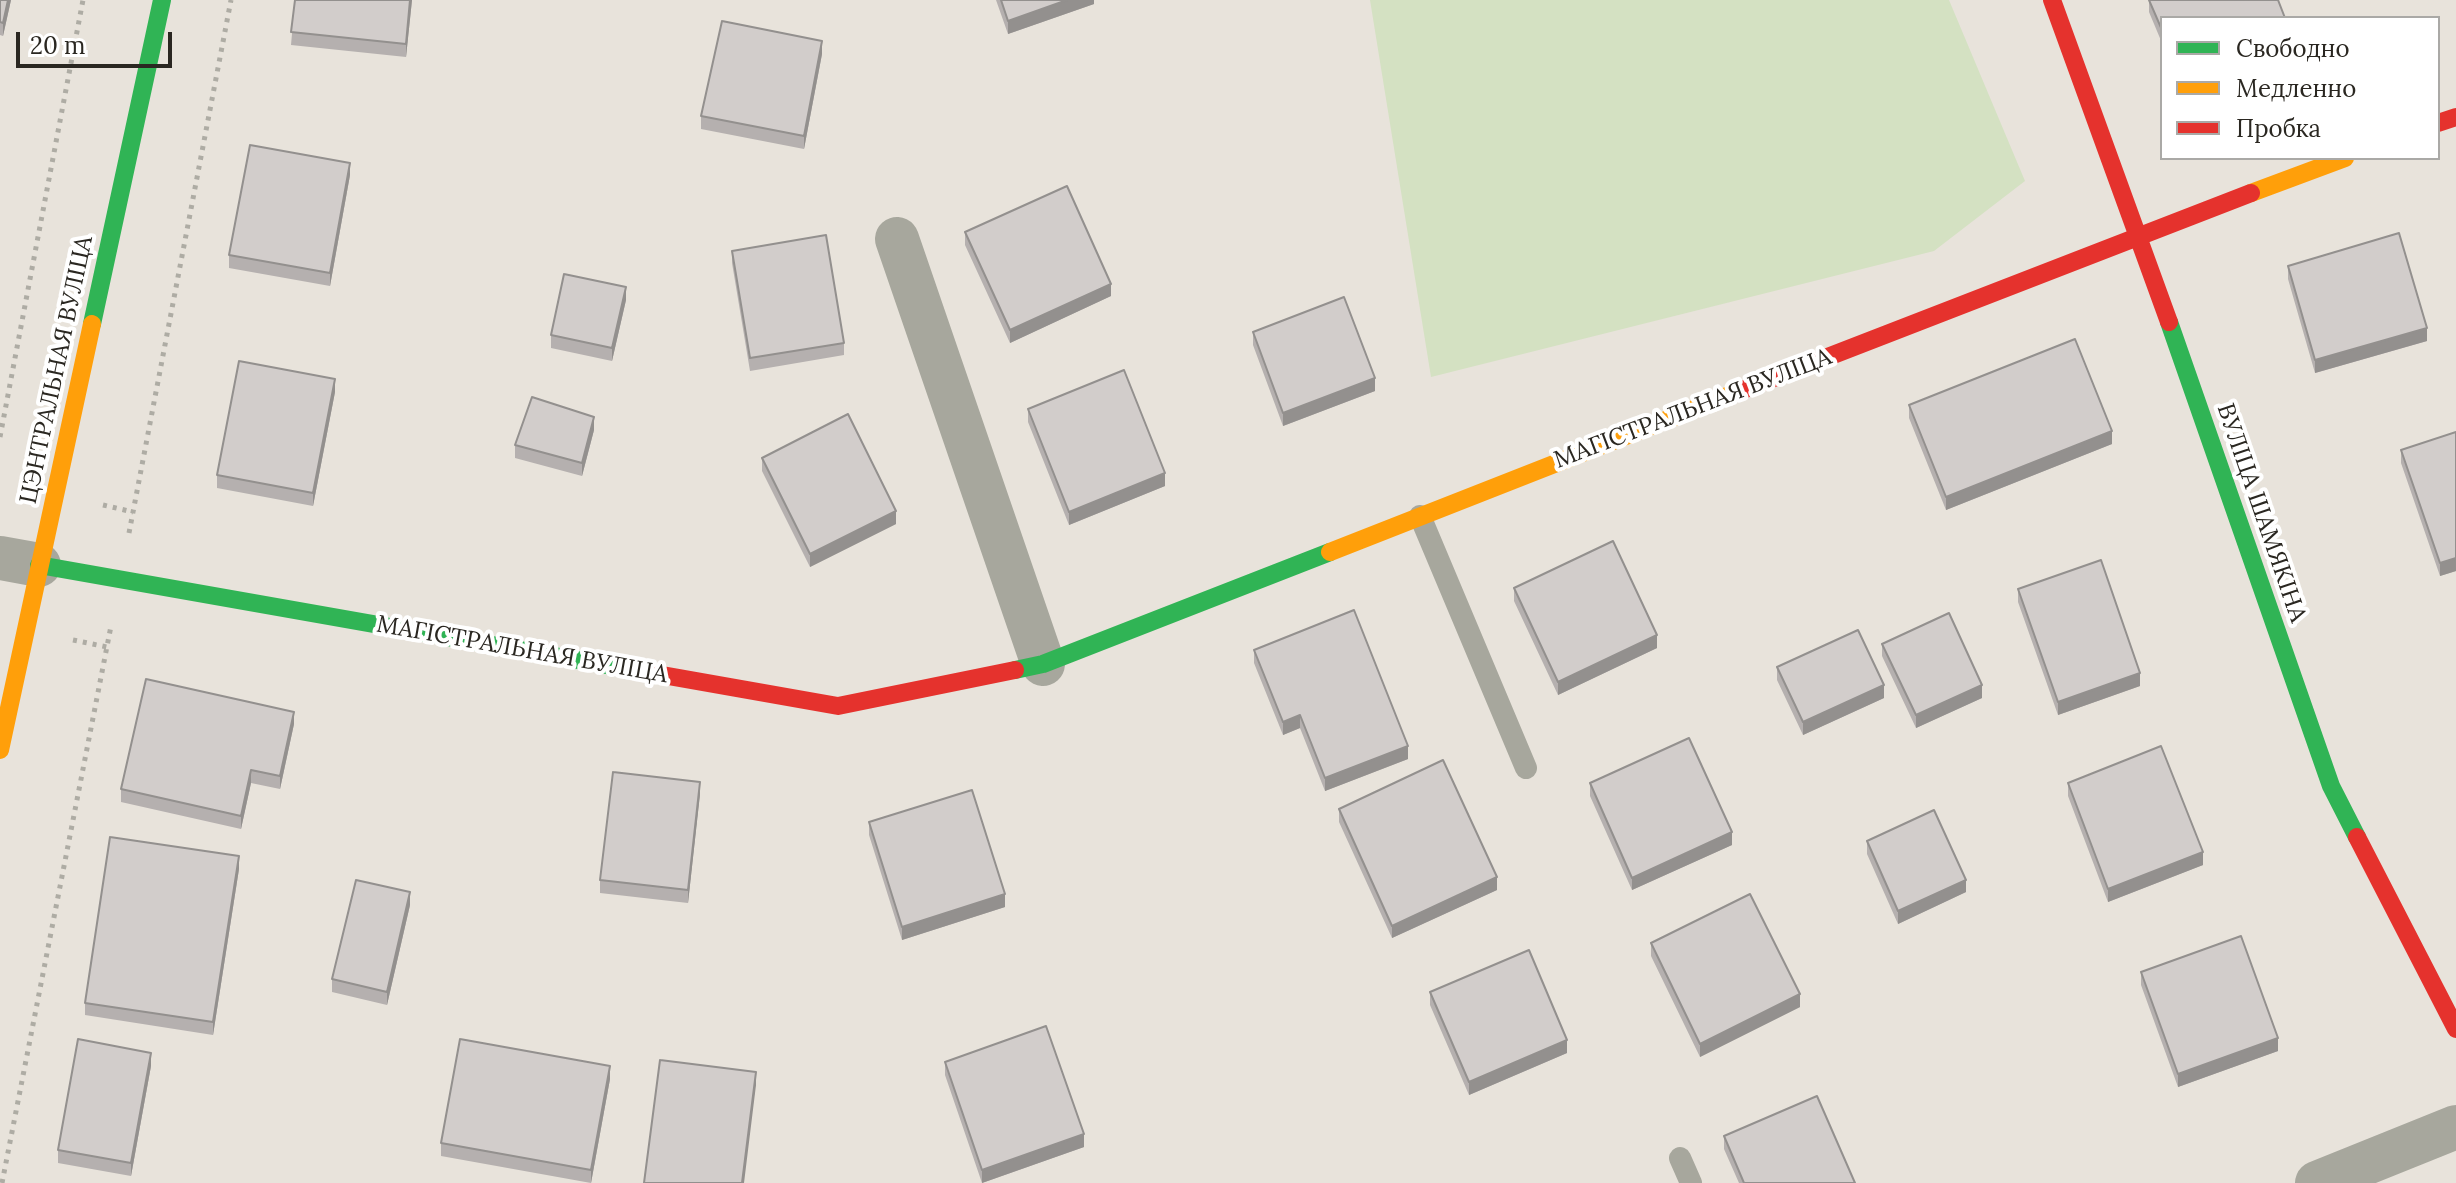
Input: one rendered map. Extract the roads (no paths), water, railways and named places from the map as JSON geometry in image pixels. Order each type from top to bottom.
[{"type":"street","name":"ЦЭНТРАЛЬНАЯ ВУЛІЦА","points":[[0,750],[19,561],[162,0]]},
{"type":"street","name":"ВУЛІЦА ШАМЯКІНА","points":[[2052,0],[2139,235],[2331,786],[2456,1029]]},
{"type":"street","name":"МАГІСТРАЛЬНАЯ ВУЛІЦА","points":[[19,561],[838,706],[1043,664],[2139,235],[2340,160]]},
{"type":"street","points":[[897,239],[1043,664]]},
{"type":"street","points":[[2317,1183],[2456,1127]]},
{"type":"lane","points":[[1420,516],[1526,768]]},
{"type":"lane","points":[[1680,1158],[1691,1183]]}]
